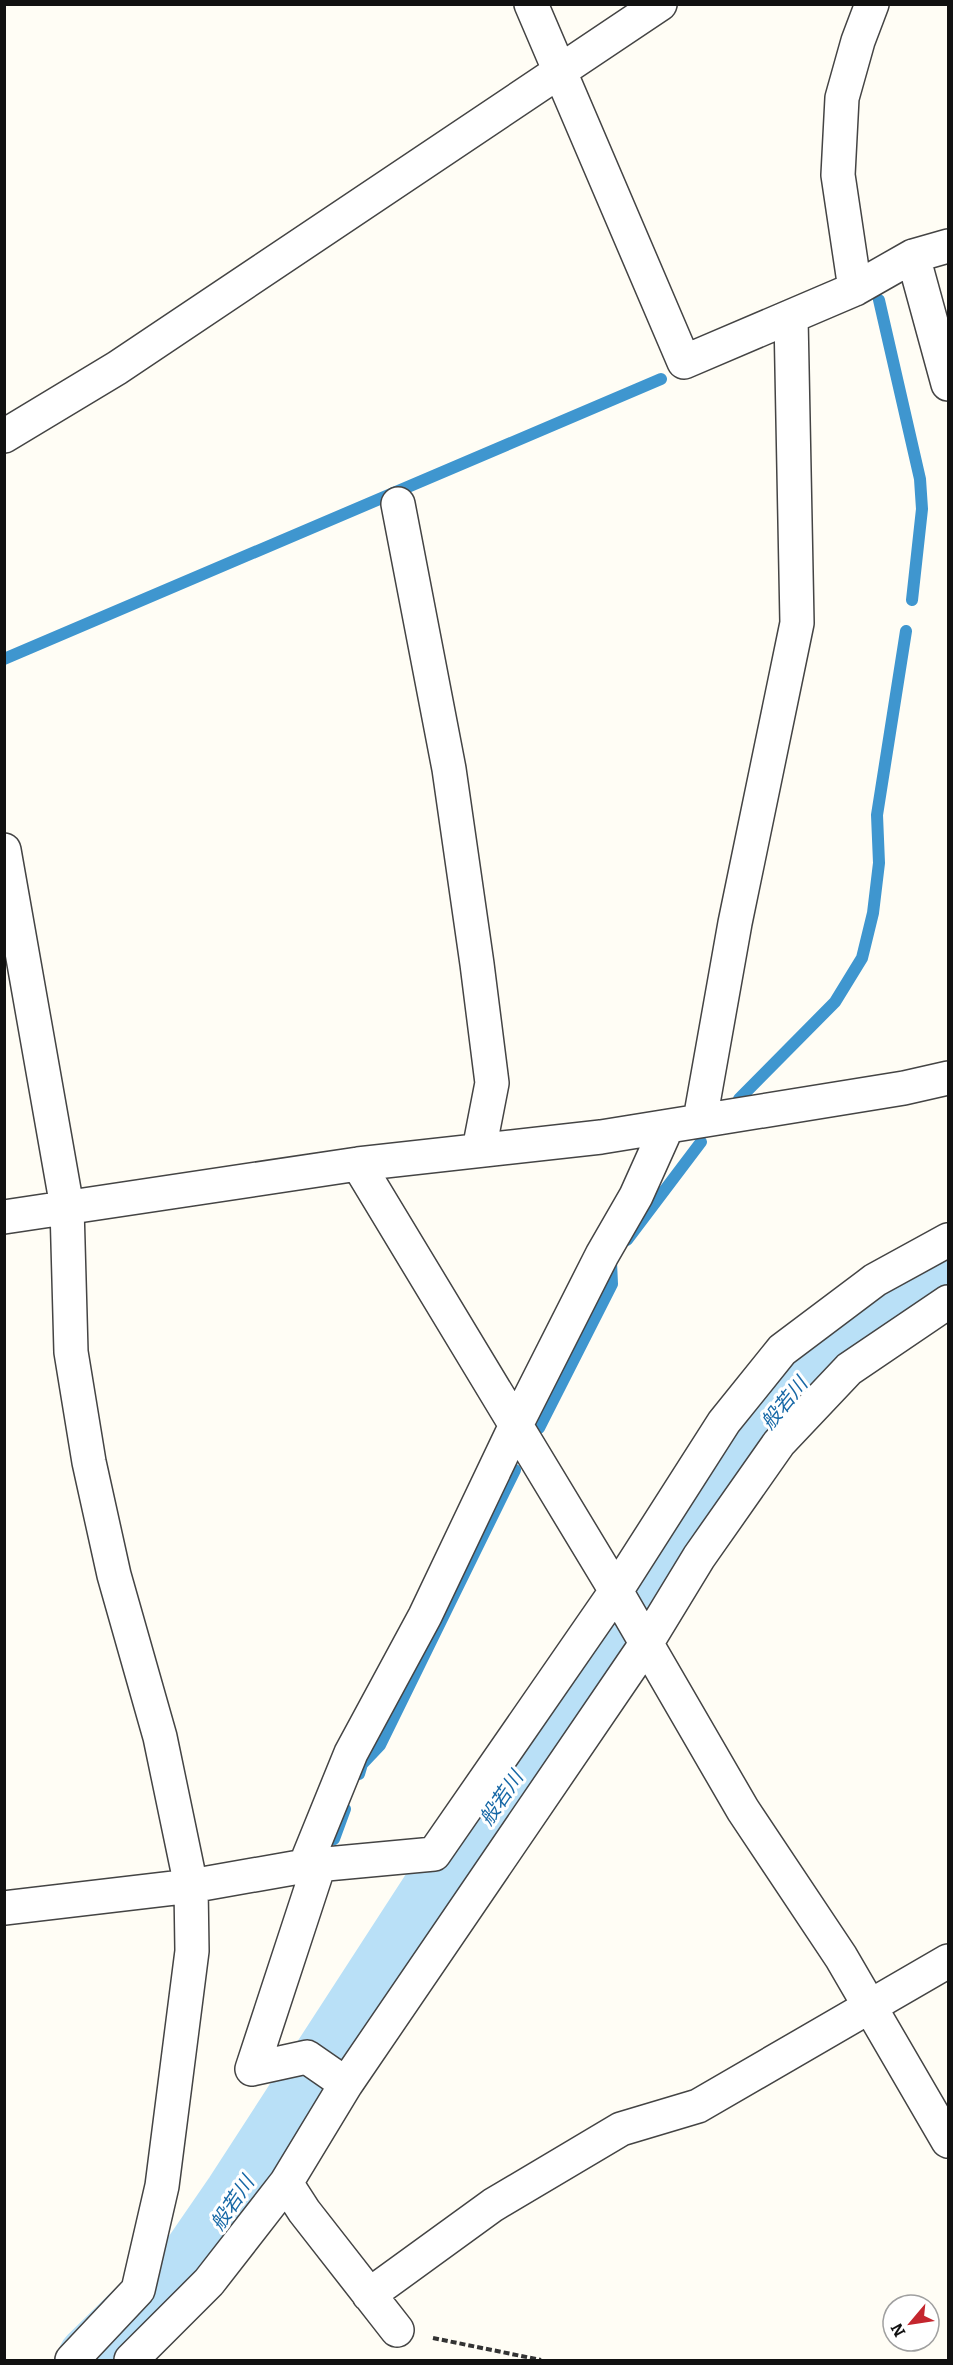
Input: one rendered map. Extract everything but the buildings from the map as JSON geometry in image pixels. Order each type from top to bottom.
[{"type":"street","points":[[531,4],[684,362],[855,290],[913,256],[948,246]]},
{"type":"street","points":[[4,436],[117,368],[344,215],[560,74],[660,4]]},
{"type":"street","points":[[855,290],[838,175],[842,98],[858,41],[872,4]]},
{"type":"street","points":[[913,256],[948,384]]},
{"type":"street","points":[[700,1120],[735,923],[797,623],[791,317]]},
{"type":"street","points":[[398,504],[449,769],[492,1083],[479,1150]]},
{"type":"street","points":[[4,850],[68,1207],[71,1352],[90,1462],[114,1575],[160,1737],[191,1886],[192,1951],[164,2175],[138,2290],[72,2361]]},
{"type":"street","points":[[4,1217],[358,1164],[601,1137],[904,1088],[948,1078]]},
{"type":"street","points":[[342,2081],[307,2056],[252,2069],[312,1866],[351,1753],[425,1616],[515,1427],[602,1256],[636,1196],[667,1127]]},
{"type":"street","points":[[358,1164],[515,1427],[619,1595],[743,1810],[841,1958],[948,2141]]},
{"type":"street","points":[[4,1908],[191,1886],[312,1866],[434,1854],[619,1595],[724,1422],[782,1350],[875,1280],[948,1240]]},
{"type":"street","points":[[131,2361],[208,2282],[286,2183],[342,2081],[643,1638],[779,1443],[849,1369],[948,1302]]},
{"type":"street","points":[[369,2295],[493,2205],[621,2129],[698,2106],[948,1961]]},
{"type":"street","points":[[286,2183],[304,2211],[397,2330]]},
{"type":"path","points":[[397,2330],[541,2361]]},
{"type":"waterway","points":[[879,300],[920,479],[922,509],[912,600]]},
{"type":"waterway","points":[[4,659],[661,379]]},
{"type":"waterway","points":[[739,1099],[835,1002],[862,958],[873,913],[879,863],[877,815],[906,631]]},
{"type":"waterway","points":[[627,1240],[701,1142]]},
{"type":"waterway","points":[[539,1428],[612,1284],[611,1262],[613,1259]]},
{"type":"waterway","name":"般若川","points":[[92,2360],[197,2257],[471,1838],[589,1666],[780,1405],[811,1370],[863,1325],[948,1274]]},
{"type":"waterway","points":[[359,1774],[362,1764],[380,1745],[515,1470]]},
{"type":"waterway","points":[[334,1839],[345,1809]]}]
